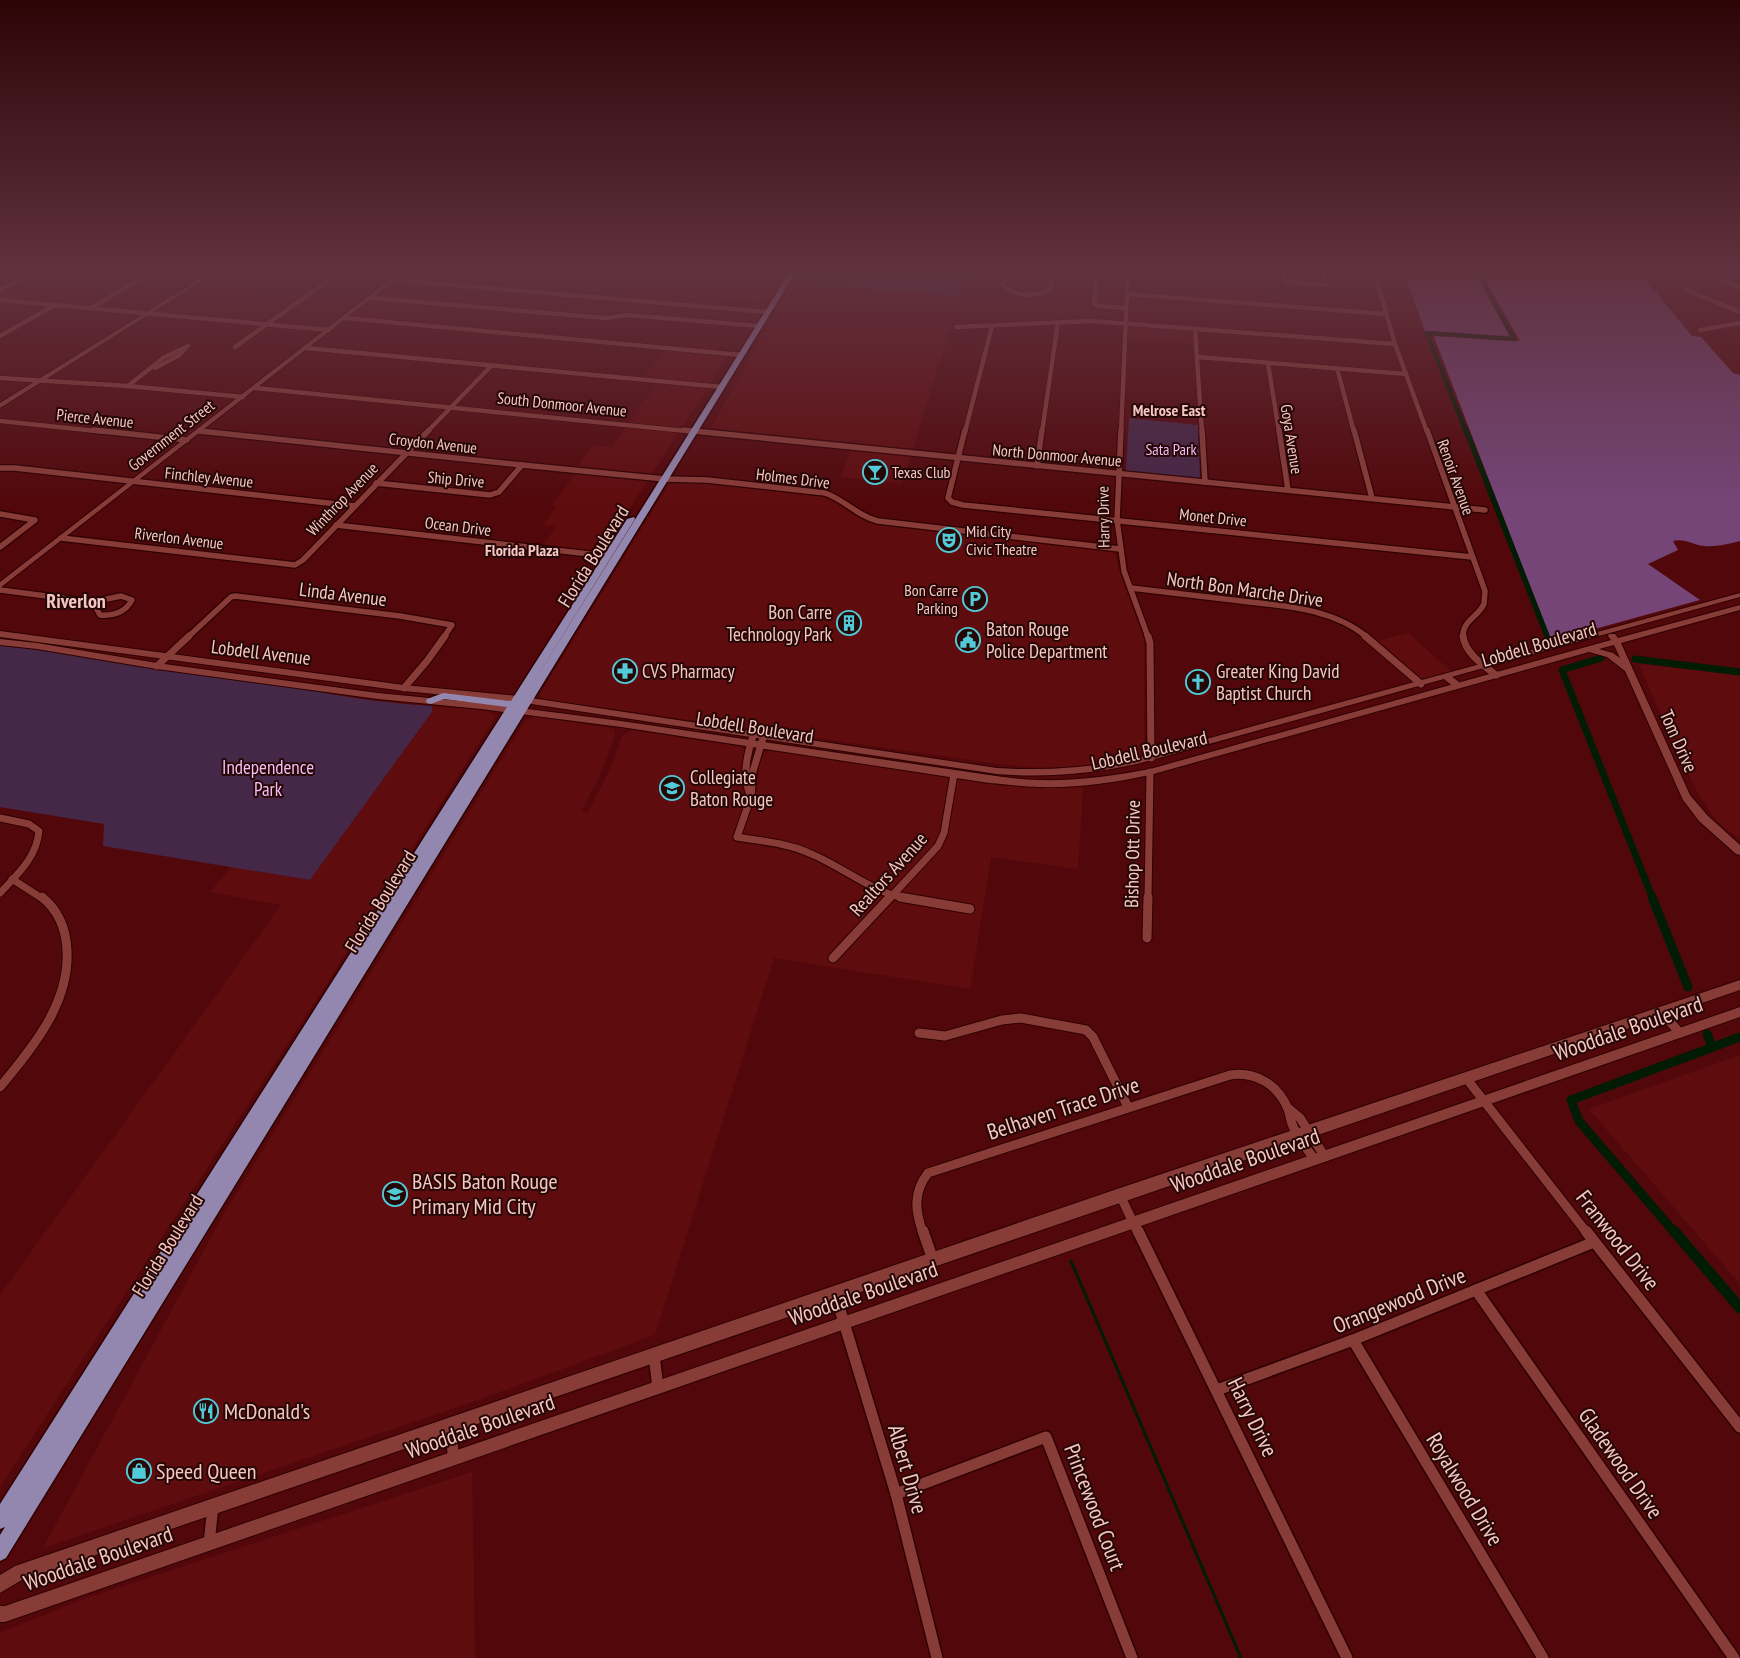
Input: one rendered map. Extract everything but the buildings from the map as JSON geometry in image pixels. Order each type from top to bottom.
[{"type":"main road","points":[[0,406],[93,347]]},
{"type":"main road","name":"Florida Boulevard","points":[[584,601],[607,556],[660,479],[682,451],[691,430],[743,347]]},
{"type":"main road","name":"Government Street","points":[[1,585],[306,348]]},
{"type":"main road","name":"Florida Boulevard","points":[[0,1552],[139,1327],[278,1091],[660,479],[682,438],[691,430]]},
{"type":"main road","points":[[682,438],[685,439],[682,451]]},
{"type":"main road","name":"Lobdell Boulevard","points":[[519,705],[764,735],[997,771],[1052,774],[1105,768],[1151,758],[1740,595]]},
{"type":"main road","points":[[1718,601],[1731,609]]},
{"type":"main road","points":[[1681,623],[1679,618],[1696,611],[1697,607]]},
{"type":"main road","name":"Lobdell Boulevard","points":[[519,705],[709,738],[902,767],[1037,784],[1071,784],[1115,779],[1150,772],[1740,607]]},
{"type":"main road","name":"Tom Drive","points":[[1607,632],[1616,641],[1686,796],[1703,818],[1740,851]]},
{"type":"main road","name":"Lobdell Avenue","points":[[0,634],[519,705]]},
{"type":"main road","name":"Lobdell Avenue","points":[[0,642],[37,646],[157,666],[431,701]]},
{"type":"main road","points":[[1588,649],[1610,655],[1629,671]]},
{"type":"main road","points":[[336,690],[354,686],[397,691],[402,691],[404,688]]},
{"type":"main road","points":[[431,701],[443,696],[449,696],[519,705]]},
{"type":"main road","points":[[1277,723],[1287,733]]},
{"type":"main road","points":[[709,738],[718,736],[746,738],[754,734]]},
{"type":"main road","points":[[761,746],[771,741],[802,744],[811,742]]},
{"type":"main road","points":[[1150,772],[1151,758]]},
{"type":"main road","points":[[902,767],[908,764],[917,764],[947,768],[956,764]]},
{"type":"main road","points":[[954,774],[956,764]]},
{"type":"main road","name":"Wooddale Boulevard","points":[[0,1585],[15,1574],[1120,1195],[1740,985]]},
{"type":"main road","name":"Wooddale Boulevard","points":[[0,1614],[5,1614],[209,1544],[1740,1012]]},
{"type":"main road","name":"Florida Boulevard","points":[[0,1520],[176,1240],[278,1091]]},
{"type":"main road","points":[[139,1327],[140,1316],[145,1304],[174,1256],[176,1240]]},
{"type":"street","points":[[148,372],[163,358],[185,347]]},
{"type":"street","points":[[128,386],[148,372],[178,356],[187,347]]},
{"type":"street","points":[[657,347],[738,355]]},
{"type":"street","points":[[958,458],[986,347]]},
{"type":"street","points":[[1037,466],[1054,347]]},
{"type":"street","name":"Harry Drive","points":[[1125,347],[1116,520],[1124,571],[1146,627],[1151,650],[1151,758]]},
{"type":"street","points":[[1197,347],[1205,482]]},
{"type":"street","name":"Renoir Avenue","points":[[1396,347],[1485,591],[1486,600],[1483,608],[1465,625],[1463,633],[1466,644],[1476,658],[1496,675]]},
{"type":"street","points":[[306,348],[718,386]]},
{"type":"street","points":[[1198,357],[1406,374]]},
{"type":"street","name":"Goya Avenue","points":[[1268,363],[1288,490]]},
{"type":"street","name":"Winthrop Avenue","points":[[294,565],[303,560],[492,365]]},
{"type":"street","points":[[1337,368],[1372,498]]},
{"type":"street","points":[[0,378],[128,386],[243,397]]},
{"type":"street","name":"South Donmoor Avenue","points":[[255,388],[691,430]]},
{"type":"street","name":"Pierce Avenue","points":[[0,421],[187,440]]},
{"type":"street","name":"North Donmoor Avenue","points":[[691,430],[1485,510]]},
{"type":"street","name":"Croydon Avenue","points":[[199,431],[660,479]]},
{"type":"street","name":"Monet Drive","points":[[958,458],[948,498],[952,502],[970,506],[1472,557]]},
{"type":"street","name":"Ship Drive","points":[[376,483],[490,495],[498,492],[522,466]]},
{"type":"street","name":"Finchley Avenue","points":[[0,468],[15,468],[355,506]]},
{"type":"street","name":"Holmes Drive","points":[[660,479],[707,480],[825,493],[840,497],[860,514],[873,520],[1120,549]]},
{"type":"street","points":[[0,514],[35,519],[0,547]]},
{"type":"street","name":"Ocean Drive","points":[[336,526],[607,556]]},
{"type":"street","name":"Riverlon Avenue","points":[[61,538],[294,565]]},
{"type":"street","points":[[1,585],[93,602],[121,596],[132,600],[121,612],[106,616],[100,615],[93,602]]},
{"type":"street","name":"North Bon Marche Drive","points":[[1131,588],[1304,609],[1336,618],[1355,627],[1421,684]]},
{"type":"street","name":"Linda Avenue","points":[[166,657],[231,597],[235,596],[400,616],[452,625],[432,654],[404,688]]},
{"type":"street","points":[[157,666],[166,657]]},
{"type":"street","points":[[1447,677],[1457,685]]},
{"type":"street","points":[[751,797],[746,786],[745,775],[750,744],[754,734]]},
{"type":"street","points":[[764,735],[753,771],[751,797],[738,837],[788,846],[814,854],[891,896],[970,909]]},
{"type":"street","name":"Bishop Ott Drive","points":[[1147,938],[1150,772]]},
{"type":"street","name":"Realtors Avenue","points":[[833,958],[934,851],[942,839],[954,774]]},
{"type":"street","points":[[0,818],[29,824],[40,831],[40,842],[30,858],[0,893]]},
{"type":"street","points":[[0,1087],[47,1025],[65,989],[69,957],[65,925],[53,907],[31,890],[12,879]]},
{"type":"street","points":[[1661,1012],[1680,1033]]},
{"type":"street","points":[[919,1033],[942,1036],[1002,1020],[1021,1018],[1086,1030],[1091,1034],[1128,1107]]},
{"type":"street","name":"Belhaven Trace Drive","points":[[933,1260],[915,1203],[918,1185],[928,1173],[1230,1075],[1242,1073],[1266,1080],[1288,1108],[1292,1123],[1304,1133],[1320,1158]]},
{"type":"street","name":"Franwood Drive","points":[[1466,1078],[1740,1427]]},
{"type":"street","name":"Harry Drive","points":[[1120,1195],[1347,1658]]},
{"type":"street","name":"Orangewood Drive","points":[[1217,1390],[1354,1340],[1594,1242]]},
{"type":"street","name":"Gladewood Drive","points":[[1476,1290],[1734,1658]]},
{"type":"street","name":"Albert Drive","points":[[835,1293],[896,1494],[937,1658]]},
{"type":"street","name":"Royalwood Drive","points":[[1354,1340],[1543,1658]]},
{"type":"street","points":[[654,1355],[658,1388]]},
{"type":"street","points":[[452,1424],[453,1459]]},
{"type":"street","name":"Princewood Court","points":[[896,1494],[1046,1437],[1132,1658]]},
{"type":"street","points":[[209,1544],[213,1506]]},
{"type":"shaded area","points":[[756,347],[944,347],[913,449],[711,428]]},
{"type":"shaded area","points":[[1438,347],[1710,347],[1733,373],[1740,375],[1740,541],[1709,546],[1681,540],[1673,541],[1678,550],[1648,564],[1700,600],[1551,641]]},
{"type":"shaded area","points":[[666,349],[727,357],[653,473],[648,475],[575,469],[592,445],[612,447],[658,382],[640,380]]},
{"type":"shaded area","points":[[851,449],[911,455],[902,484],[841,477]]},
{"type":"shaded area","points":[[577,472],[647,481],[604,549],[593,553],[541,548],[556,527],[543,525],[556,507],[551,506]]},
{"type":"shaded area","points":[[697,481],[824,494],[873,520],[1111,550],[1115,553],[1121,577],[1144,638],[1144,751],[1114,762],[1080,767],[1042,768],[999,764],[542,699],[540,694],[669,484],[673,482]]},
{"type":"shaded area","points":[[1408,633],[1452,672],[1428,679],[1421,678],[1378,641]]},
{"type":"shaded area","points":[[1639,664],[1740,675],[1740,840],[1716,820],[1698,793],[1675,749]]},
{"type":"shaded area","points":[[432,706],[488,711],[496,716],[347,952],[0,1487],[0,1295],[281,905],[210,892],[231,867],[310,880],[432,712]]},
{"type":"shaded area","points":[[536,716],[614,729],[615,735],[601,773],[582,810],[587,814],[611,768],[622,736],[632,730],[742,747],[745,752],[741,769],[742,790],[757,792],[760,763],[764,753],[772,750],[1008,785],[1037,787],[1083,786],[1078,869],[991,857],[970,989],[774,958],[655,1335],[478,1400],[43,1548],[222,1217],[525,721]],"holes":[[[735,833],[782,841],[804,847],[801,853],[732,841]]]},
{"type":"shaded area","points":[[1740,1055],[1740,1284],[1589,1109]]},
{"type":"shaded area","points":[[472,1472],[475,1658],[0,1658],[0,1633],[86,1598]]},
{"type":"green space","name":"Sata Park","points":[[1129,418],[1198,425],[1200,479],[1126,471]]},
{"type":"green space","name":"Independence Park","points":[[0,644],[13,644],[363,699],[432,706],[432,712],[310,880],[103,846],[104,824],[0,807]]},
{"type":"waterway","points":[[1433,347],[1466,432]]},
{"type":"waterway","points":[[1466,430],[1547,636]]},
{"type":"waterway","points":[[1601,658],[1562,670],[1653,899]]},
{"type":"waterway","points":[[1635,659],[1740,672]]},
{"type":"waterway","points":[[1652,897],[1688,987]]},
{"type":"waterway","points":[[1707,1034],[1712,1046]]},
{"type":"waterway","points":[[1675,1233],[1579,1121],[1571,1100],[1740,1037]]},
{"type":"waterway","points":[[1674,1231],[1740,1308]]},
{"type":"waterway","points":[[1071,1261],[1241,1658]]},
{"type":"place","name":"Texas Club","points":[[875,472]]},
{"type":"place","name":"Mid City Civic Theatre","points":[[949,540]]},
{"type":"place","name":"Bon Carre Parking","points":[[975,599]]},
{"type":"place","name":"Bon Carre Technology Park","points":[[849,623]]},
{"type":"place","name":"Baton Rouge Police Department","points":[[968,640]]},
{"type":"place","name":"CVS Pharmacy","points":[[625,671]]},
{"type":"place","name":"Greater King David Baptist Church","points":[[1198,682]]},
{"type":"place","name":"Collegiate Baton Rouge","points":[[672,788]]},
{"type":"place","name":"BASIS Baton Rouge Primary Mid City","points":[[395,1194]]},
{"type":"place","name":"McDonald's","points":[[206,1411]]},
{"type":"place","name":"Speed Queen","points":[[139,1471]]},
{"type":"district","name":"Melrose East","points":[[1169,410]]},
{"type":"district","name":"Florida Plaza","points":[[522,550]]},
{"type":"district","name":"Riverlon","points":[[76,601]]}]
